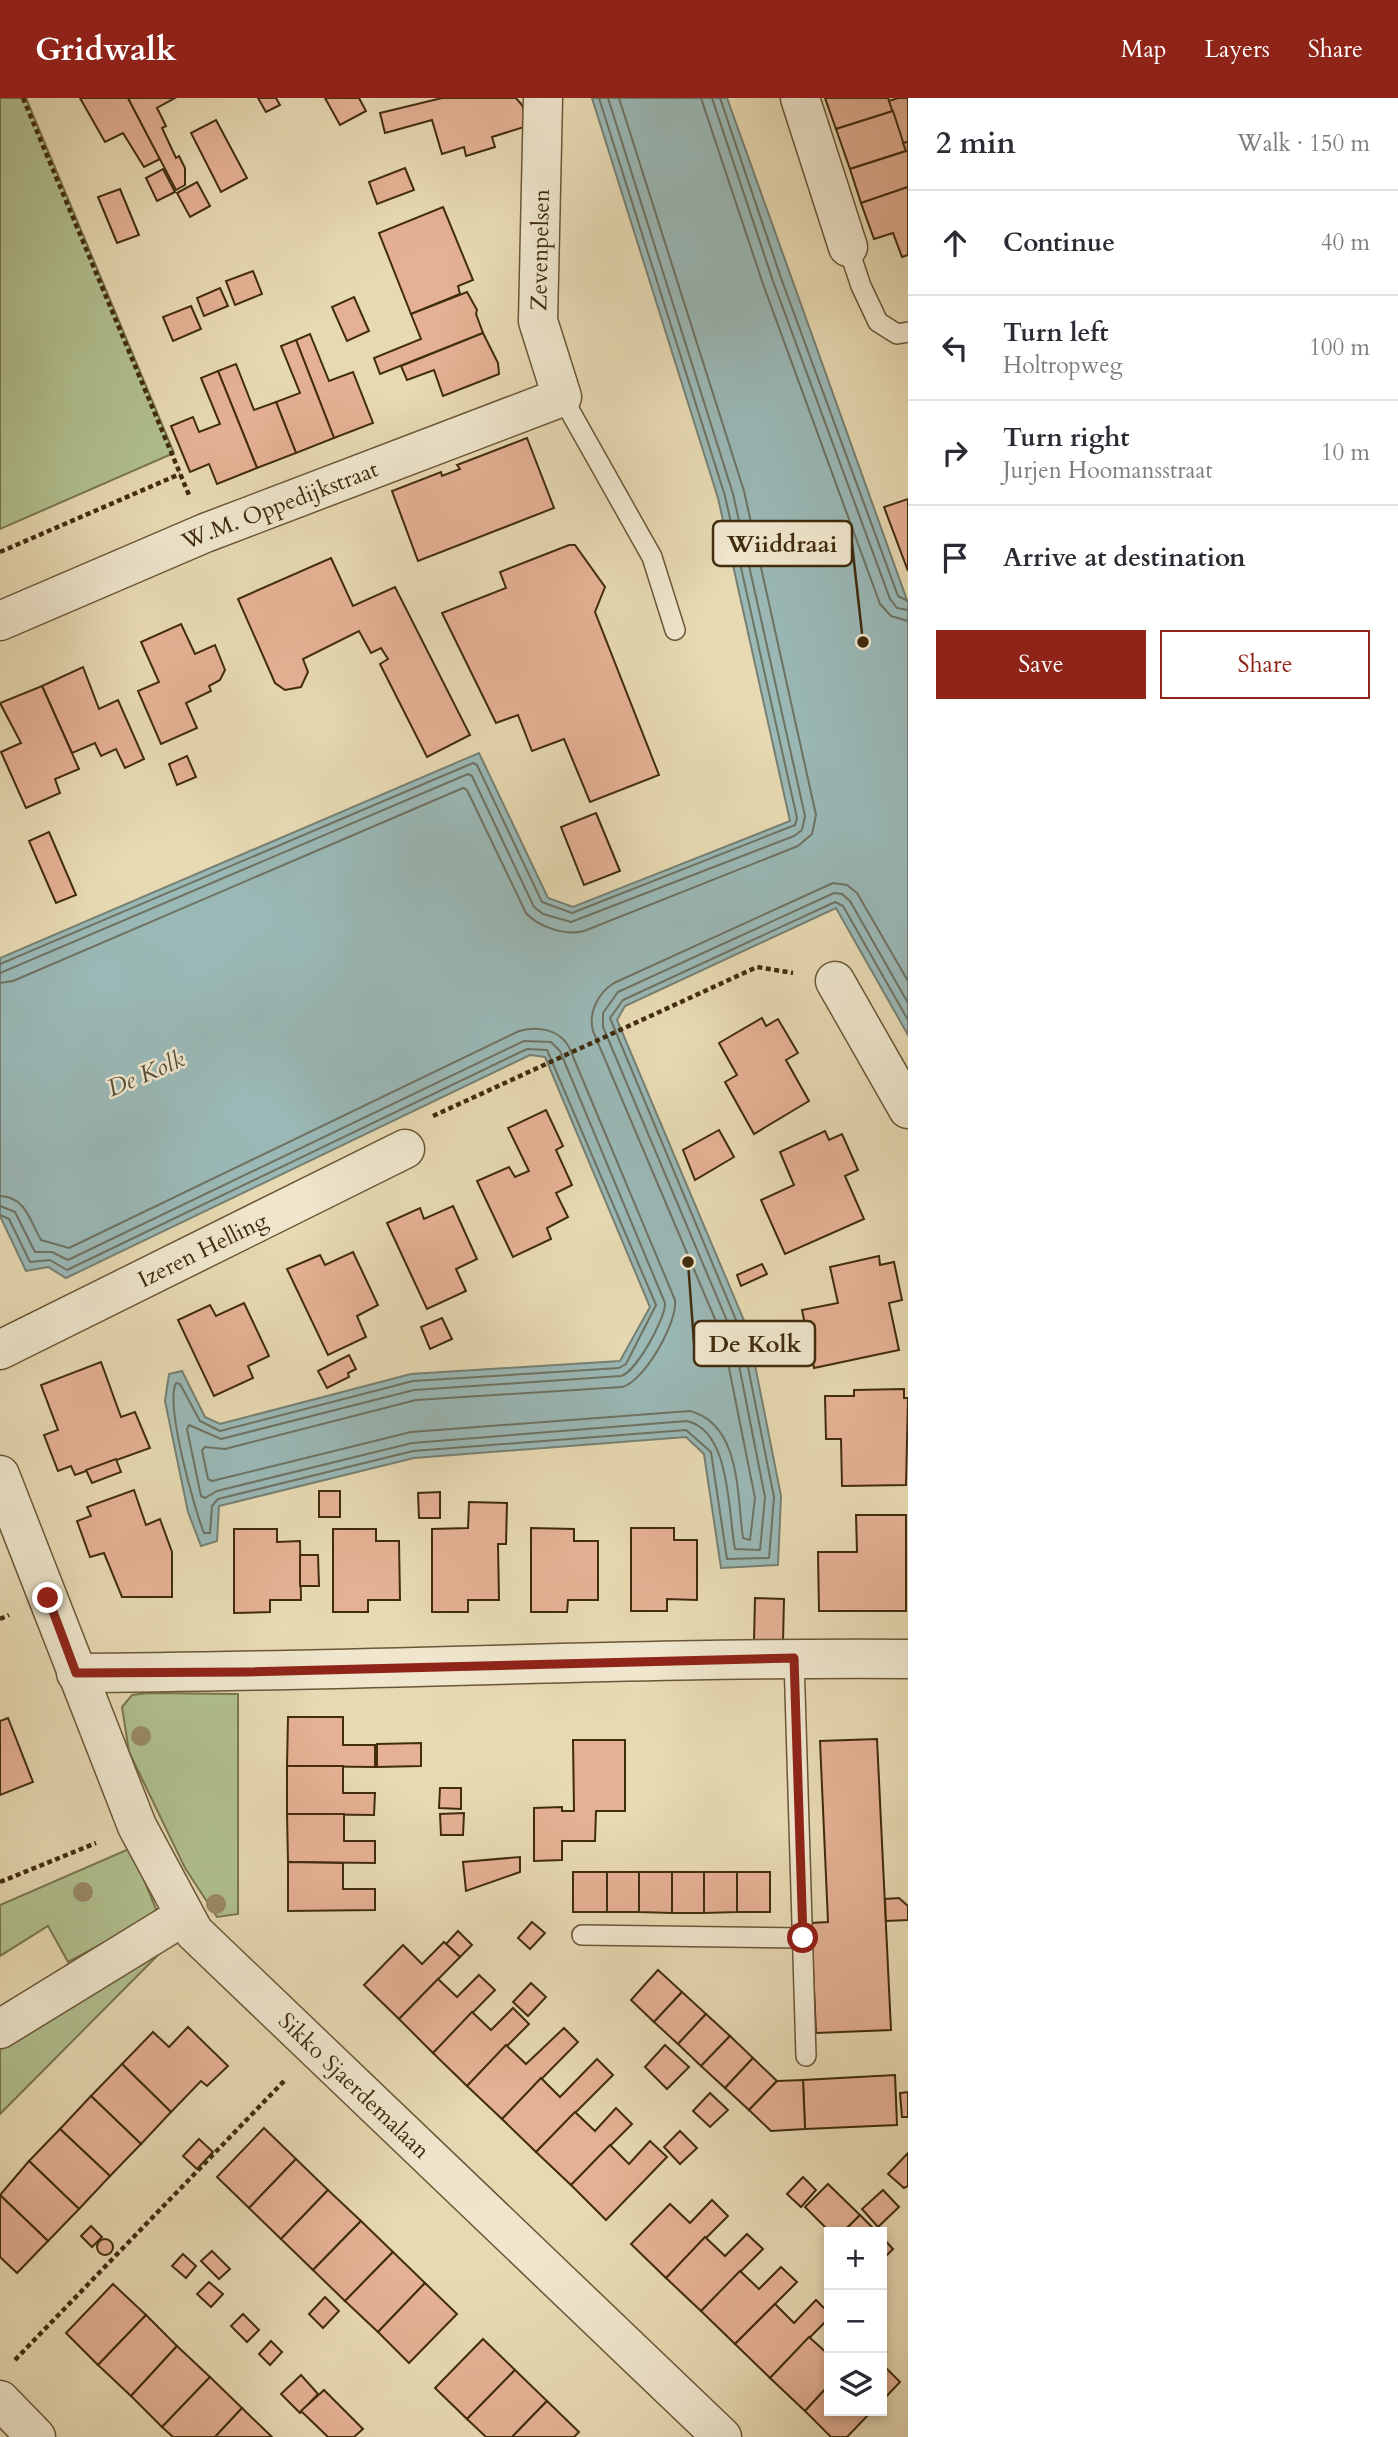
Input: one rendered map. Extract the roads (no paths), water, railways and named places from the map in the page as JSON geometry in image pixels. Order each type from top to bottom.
[{"type":"street","name":"Zevenpelsen","points":[[543,98],[538,321],[562,397]]},
{"type":"street","points":[[800,98],[848,247]]},
{"type":"street","name":"W.M. Oppedijkstraat","points":[[0,621],[205,533],[562,397]]},
{"type":"street","points":[[835,981],[908,1109]]},
{"type":"street","name":"Izeren Helling","points":[[0,1350],[405,1149]]},
{"type":"street","name":"Sikko Sjaerdemalaan","points":[[0,1475],[137,1826],[184,1916],[204,1942],[722,2437]]},
{"type":"street","points":[[76,1673],[245,1672],[794,1658],[908,1659]]},
{"type":"street","points":[[0,2029],[184,1916]]},
{"type":"street","points":[[5,2399],[36,2437]]},
{"type":"lane","points":[[848,247],[861,286],[878,322],[897,334],[908,332]]},
{"type":"lane","points":[[562,397],[652,557],[675,631]]},
{"type":"lane","points":[[794,1658],[806,2056]]},
{"type":"lane","points":[[582,1935],[803,1938]]},
{"type":"water","points":[[592,98],[727,98],[908,603],[908,1035],[836,908],[625,1006],[617,1020],[748,1330],[781,1496],[778,1565],[721,1568],[704,1454],[686,1437],[414,1458],[219,1506],[217,1541],[201,1546],[188,1512],[165,1401],[169,1374],[182,1371],[205,1417],[220,1424],[411,1374],[620,1361],[650,1307],[545,1057],[530,1055],[66,1278],[48,1267],[26,1271],[0,1216],[0,958],[479,753],[548,898],[573,907],[790,821],[718,498]]},
{"type":"place","name":"Wiiddraai","points":[[863,642]]},
{"type":"place","name":"De Kolk","points":[[688,1262]]}]
